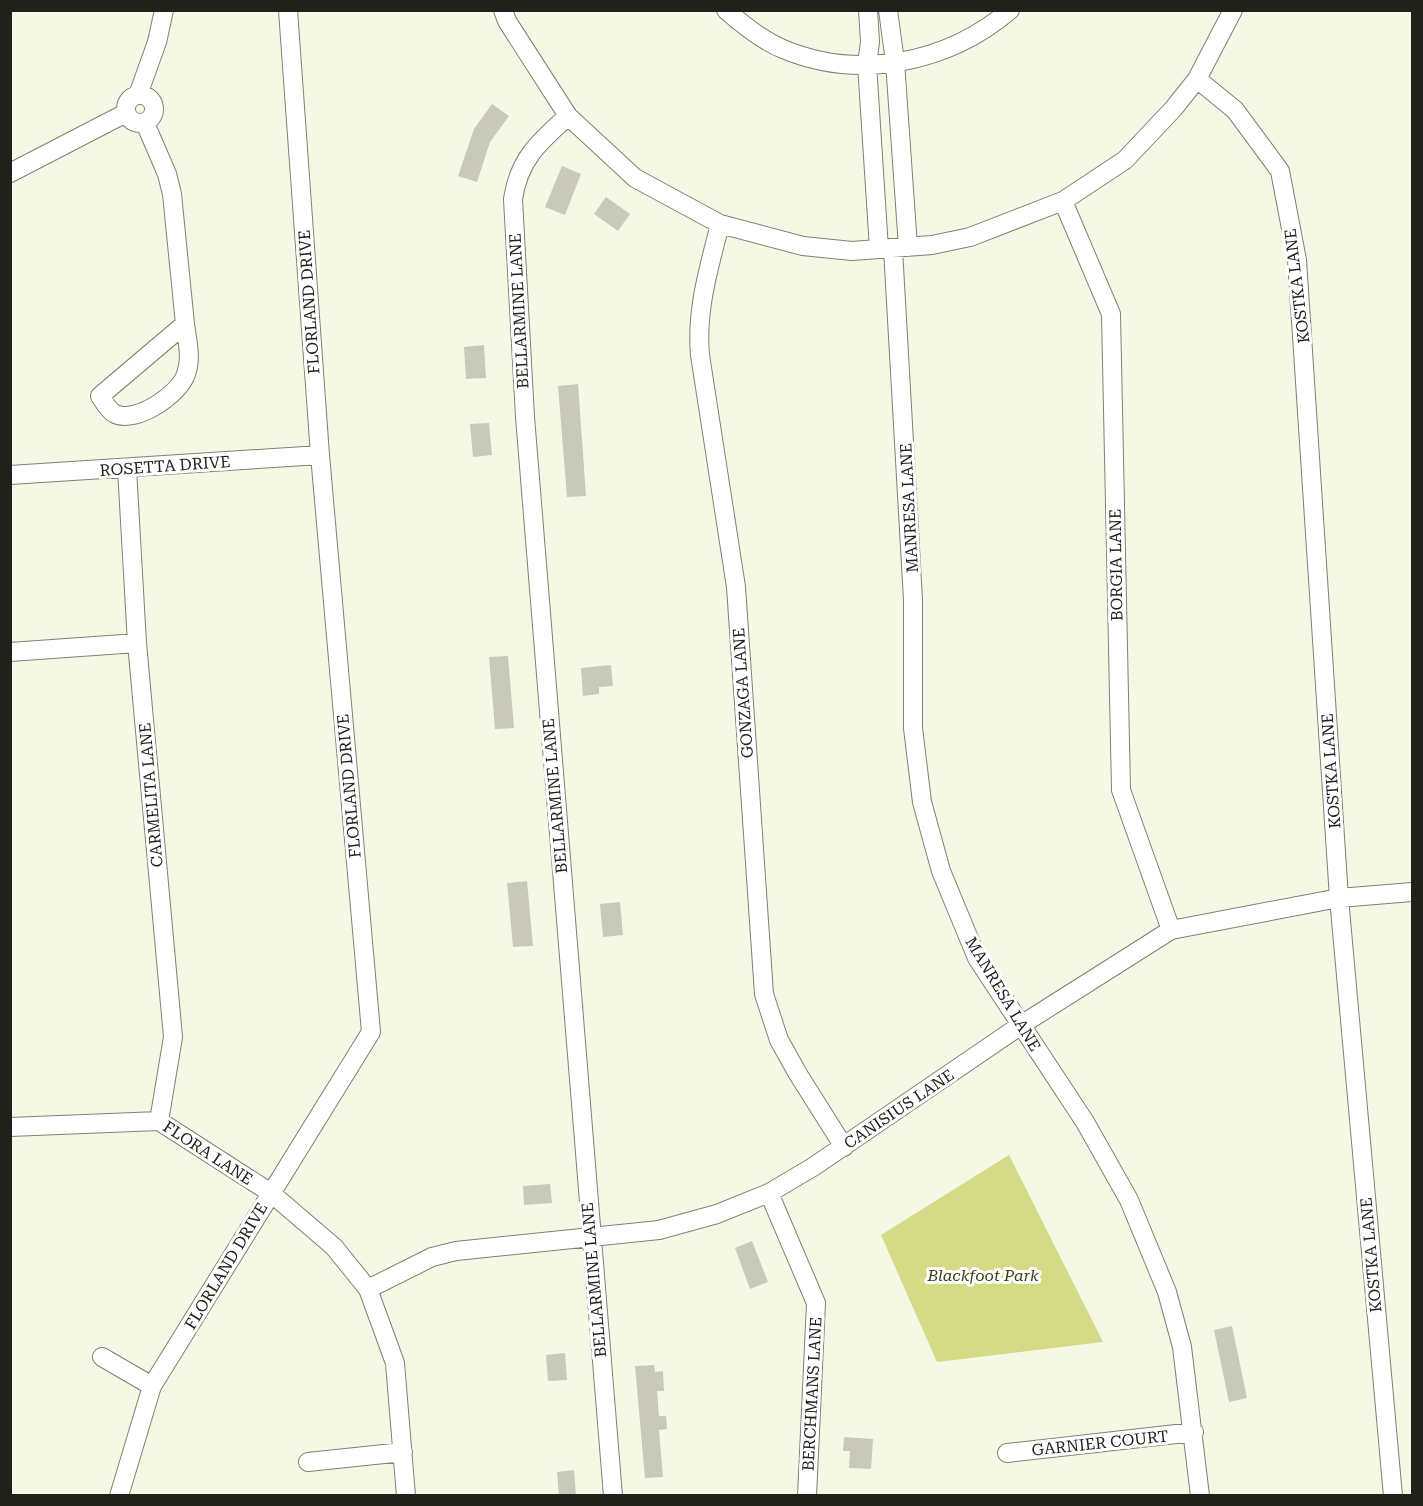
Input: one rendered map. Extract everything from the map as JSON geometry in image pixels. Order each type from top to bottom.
[{"type":"street","points":[[138,95],[157,42],[164,10]]},
{"type":"street","name":"FLORLAND DRIVE","points":[[118,1496],[152,1386],[371,1032],[320,455],[288,10]]},
{"type":"street","points":[[503,10],[507,21],[568,116],[635,178],[720,224],[803,246],[852,250],[893,248],[970,237],[1063,201],[1125,160],[1174,108],[1197,79],[1233,10]]},
{"type":"street","points":[[726,10],[743,25],[782,49],[837,65],[895,62],[941,52],[970,40],[1010,10]]},
{"type":"street","name":"MANRESA LANE","points":[[868,10],[870,42],[867,64],[893,248]]},
{"type":"street","name":"MANRESA LANE","points":[[888,10],[895,62],[893,248],[913,589],[913,728],[922,802],[941,871],[957,914],[977,957],[1085,1122],[1129,1200],[1167,1292],[1182,1347],[1200,1496]]},
{"type":"street","name":"KOSTKA LANE","points":[[1197,79],[1235,110],[1280,171],[1297,260],[1339,898],[1393,1496]]},
{"type":"street","points":[[138,95],[147,97],[153,104],[154,113],[144,123],[131,121],[126,113],[129,99],[138,95]]},
{"type":"street","points":[[10,173],[126,113]]},
{"type":"street","name":"BELLARMINE LANE","points":[[568,116],[534,146],[516,177],[513,199],[525,417],[590,1239],[613,1496]]},
{"type":"street","points":[[144,123],[170,184],[189,353],[186,376],[166,398],[142,414],[126,417],[112,413],[100,396],[185,324]]},
{"type":"street","name":"BORGIA LANE","points":[[1063,201],[1111,314],[1120,790],[1171,930]]},
{"type":"street","name":"GONZAGA LANE","points":[[720,224],[701,300],[698,326],[700,356],[736,587],[764,993],[779,1040],[844,1147]]},
{"type":"street","name":"ROSETTA DRIVE","points":[[10,475],[320,455]]},
{"type":"street","name":"CARMELITA LANE","points":[[127,469],[137,643],[173,1037],[159,1121]]},
{"type":"street","points":[[10,652],[137,643]]},
{"type":"street","name":"CANISIUS LANE","points":[[368,1289],[432,1257],[456,1251],[590,1239],[659,1230],[717,1214],[769,1193],[844,1147],[1021,1025],[1171,930],[1339,898],[1413,892]]},
{"type":"street","name":"FLORA LANE","points":[[10,1127],[159,1121],[271,1193],[334,1247],[368,1289],[395,1363],[406,1496]]},
{"type":"street","name":"BERCHMANS LANE","points":[[769,1193],[816,1303],[807,1496]]},
{"type":"street","points":[[102,1357],[152,1386]]},
{"type":"street","name":"GARNIER COURT","points":[[1007,1453],[1194,1432]]},
{"type":"street","points":[[308,1462],[403,1452]]},
{"type":"green space","name":"Blackfoot Park","points":[[1009,1155],[1103,1342],[937,1362],[881,1235]]},
{"type":"building","points":[[492,104],[509,116],[490,142],[477,182],[458,176],[474,129]]},
{"type":"building","points":[[562,166],[581,174],[565,215],[545,207]]},
{"type":"building","points":[[606,197],[630,214],[618,231],[594,214]]},
{"type":"building","points":[[484,345],[486,378],[466,379],[464,347]]},
{"type":"building","points":[[578,384],[586,496],[567,497],[558,386]]},
{"type":"building","points":[[489,423],[492,455],[473,457],[470,424]]},
{"type":"building","points":[[508,656],[514,728],[495,729],[489,657]]},
{"type":"building","points":[[611,665],[613,686],[599,687],[599,694],[583,696],[581,668]]},
{"type":"building","points":[[527,881],[533,946],[513,947],[507,883]]},
{"type":"building","points":[[620,902],[623,935],[603,937],[600,904]]},
{"type":"building","points":[[550,1184],[552,1203],[524,1205],[523,1186]]},
{"type":"building","points":[[752,1241],[768,1282],[750,1289],[735,1248]]},
{"type":"building","points":[[1232,1326],[1247,1398],[1229,1402],[1214,1330]]},
{"type":"building","points":[[565,1353],[567,1380],[548,1381],[546,1355]]},
{"type":"building","points":[[654,1365],[655,1372],[663,1371],[664,1391],[657,1391],[659,1416],[666,1416],[667,1429],[659,1430],[663,1477],[645,1478],[635,1366]]},
{"type":"building","points":[[844,1437],[873,1439],[871,1469],[849,1468],[850,1451],[843,1451]]},
{"type":"building","points":[[574,1470],[576,1496],[559,1496],[557,1472]]}]
